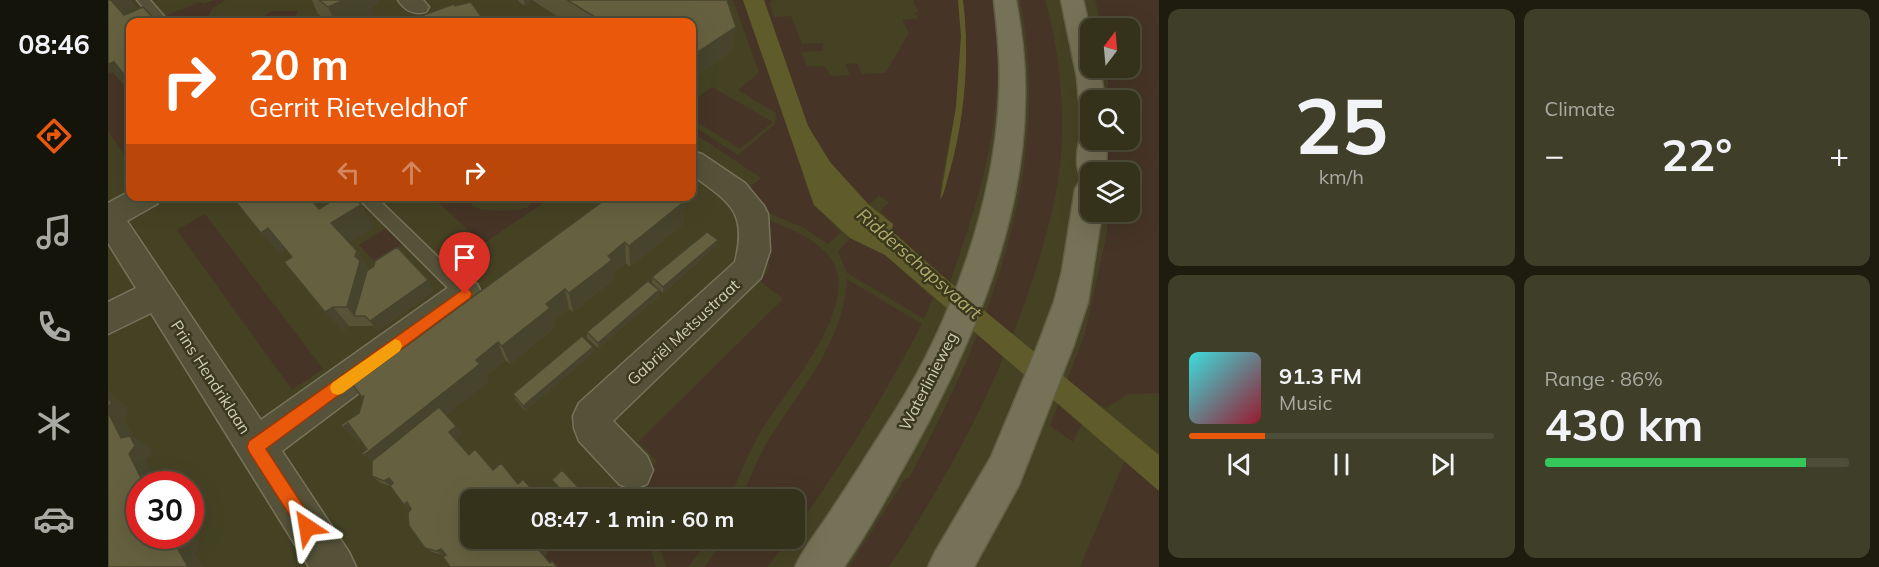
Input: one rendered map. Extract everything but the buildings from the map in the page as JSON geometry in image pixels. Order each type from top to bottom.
[{"type":"main road","name":"Waterlinieweg","points":[[818,567],[840,537],[922,401],[955,330],[979,270],[1005,166],[1014,87],[1009,18],[1005,0]]},
{"type":"main road","points":[[1072,0],[1091,90]]},
{"type":"main road","points":[[950,567],[1005,471],[1035,402],[1071,302],[1085,222]]},
{"type":"street","name":"Gabriël Metsustraat","points":[[633,470],[593,428],[592,416],[750,269],[753,261],[753,214],[735,191],[696,164]]},
{"type":"street","points":[[108,217],[137,201]]},
{"type":"street","name":"Prins Hendriklaan","points":[[108,217],[334,567]]},
{"type":"street","points":[[108,319],[157,293]]},
{"type":"street","points":[[255,447],[465,294]]},
{"type":"lane","points":[[143,0],[159,18]]},
{"type":"lane","points":[[369,201],[465,294]]},
{"type":"shaded area","points":[[214,0],[226,0],[213,8],[208,18],[170,18],[167,15],[200,2],[203,4]]},
{"type":"shaded area","points":[[733,0],[743,0],[814,205],[841,232],[828,244],[802,227],[761,210],[747,190],[761,178],[696,135],[696,128],[738,155],[775,124],[776,113],[738,90],[759,73]]},
{"type":"shaded area","points":[[764,0],[771,0],[772,2],[769,3],[774,17],[791,16],[802,44],[824,43],[822,51],[801,52],[807,66],[824,66],[831,76],[850,75],[845,64],[857,63],[862,74],[885,73],[909,33],[902,20],[918,18],[915,12],[919,12],[913,2],[915,0],[958,0],[961,36],[956,107],[939,195],[954,156],[966,36],[963,0],[992,0],[997,74],[990,144],[983,178],[950,282],[892,231],[880,211],[889,202],[879,196],[869,205],[830,162],[808,126]]},
{"type":"shaded area","points":[[1020,0],[1045,0],[1054,38],[1061,98],[1060,170],[1038,263],[1016,326],[976,418],[909,537],[888,567],[849,567],[904,480],[909,478],[938,422],[988,307],[1007,247],[1021,187],[1028,125],[1028,63]]},
{"type":"shaded area","points":[[1095,0],[1159,0],[1159,393],[1128,394],[1106,408],[1100,405],[1082,424],[1073,442],[1050,426],[1085,333],[1107,232],[1107,222],[1140,222],[1140,162],[1108,162],[1108,150],[1140,150],[1140,90],[1108,90],[1108,78],[1140,78],[1140,18],[1100,18]]},
{"type":"shaded area","points":[[271,11],[298,11],[294,18],[263,18]]},
{"type":"shaded area","points":[[114,72],[126,87],[126,158],[108,131],[108,74]]},
{"type":"shaded area","points":[[712,87],[773,122],[740,149],[696,122],[696,99]]},
{"type":"shaded area","points":[[472,201],[472,206],[477,208],[501,210],[525,208],[530,206],[531,201],[546,201],[483,244],[439,203]]},
{"type":"shaded area","points":[[205,214],[323,369],[292,390],[177,230]]},
{"type":"shaded area","points":[[762,218],[812,241],[828,255],[834,264],[839,283],[836,305],[815,352],[760,433],[734,489],[642,489],[640,485],[654,470],[652,466],[657,461],[638,442],[783,299],[759,280],[767,273],[769,267]]},
{"type":"shaded area","points":[[387,227],[403,244],[375,262],[359,245]]},
{"type":"shaded area","points":[[850,238],[885,255],[933,298],[924,319],[847,273],[838,252]]},
{"type":"shaded area","points":[[847,279],[922,324],[862,429],[805,516],[805,489],[745,489],[764,448],[829,345],[844,303]]},
{"type":"shaded area","points":[[1125,460],[1159,491],[1159,567],[1080,567]]},
{"type":"shaded area","points":[[551,549],[651,549],[656,567],[553,567],[544,556]]},
{"type":"shaded area","points":[[661,549],[702,549],[688,567],[666,567]]},
{"type":"shaded area","points":[[717,549],[780,549],[767,567],[705,567]]},
{"type":"water","name":"Ridderschapsvaart","points":[[743,0],[764,0],[808,126],[830,162],[869,205],[893,224],[892,231],[940,274],[1159,455],[1159,491],[885,255],[850,238],[814,205]]},
{"type":"water","points":[[958,0],[963,0],[965,22],[965,88],[959,132],[940,200],[956,107],[961,36]]},
{"type":"slow traffic","points":[[338,388],[395,346]]},
{"type":"route","points":[[307,527],[255,447],[465,294]]}]
